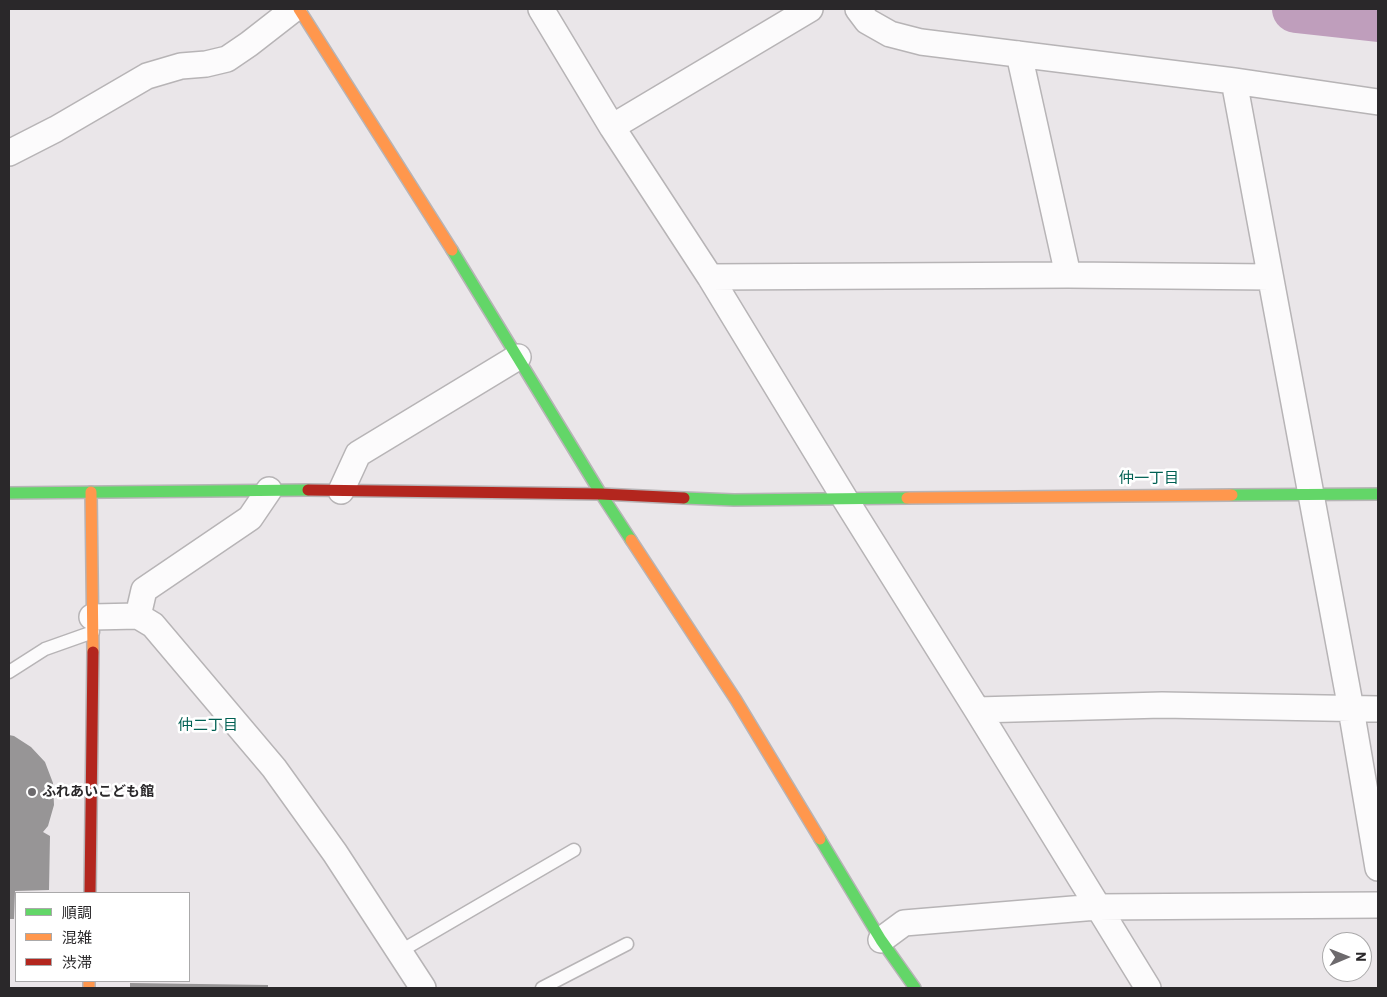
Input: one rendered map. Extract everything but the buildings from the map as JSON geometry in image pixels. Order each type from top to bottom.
[{"type":"street","points":[[541,9],[612,127],[710,278],[1148,988]]},
{"type":"street","points":[[612,127],[810,9]]},
{"type":"street","points":[[858,9],[867,21],[890,34],[921,42],[1234,81],[1378,102]]},
{"type":"street","points":[[9,153],[56,129],[147,76],[181,66],[206,64],[227,59],[301,10],[518,357],[600,494],[736,700],[881,940],[915,988]]},
{"type":"street","points":[[1019,54],[1068,274]]},
{"type":"street","points":[[1234,81],[1312,495],[1378,868]]},
{"type":"street","points":[[710,278],[1068,274],[1270,277]]},
{"type":"street","points":[[341,491],[358,454],[518,357]]},
{"type":"street","points":[[9,493],[269,490],[600,494],[734,500],[1378,494]]},
{"type":"street","points":[[138,616],[144,590],[250,518],[269,490]]},
{"type":"street","points":[[90,492],[92,624],[90,892]]},
{"type":"street","points":[[92,624],[138,616],[152,625],[274,768],[335,854],[423,988]]},
{"type":"street","points":[[977,710],[1162,705],[1378,710]]},
{"type":"street","points":[[881,940],[904,923],[1097,907],[1378,905]]},
{"type":"lane","points":[[9,672],[44,649],[92,624]]},
{"type":"lane","points":[[399,952],[574,850]]},
{"type":"lane","points":[[542,988],[627,944]]},
{"type":"waterway","points":[[1296,9],[1378,18]]},
{"type":"traffic: fast","points":[[452,250],[631,540]]},
{"type":"traffic: fast","points":[[9,493],[308,490]]},
{"type":"traffic: fast","points":[[1232,495],[1378,494]]},
{"type":"traffic: fast","points":[[684,498],[734,500],[907,498]]},
{"type":"traffic: fast","points":[[820,839],[881,940],[915,988]]},
{"type":"traffic: slow","points":[[299,9],[452,250]]},
{"type":"traffic: slow","points":[[91,492],[93,652]]},
{"type":"traffic: slow","points":[[907,498],[1232,495]]},
{"type":"traffic: slow","points":[[631,540],[736,700],[820,839]]},
{"type":"traffic: slow","points":[[89,982],[89,988]]},
{"type":"traffic: jam","points":[[308,490],[601,494],[684,498]]},
{"type":"traffic: jam","points":[[90,892],[93,652]]},
{"type":"place","name":"ふれあいこども館","points":[[32,792]]},
{"type":"district","name":"仲一丁目","points":[[1149,479]]},
{"type":"district","name":"仲二丁目","points":[[208,726]]}]
